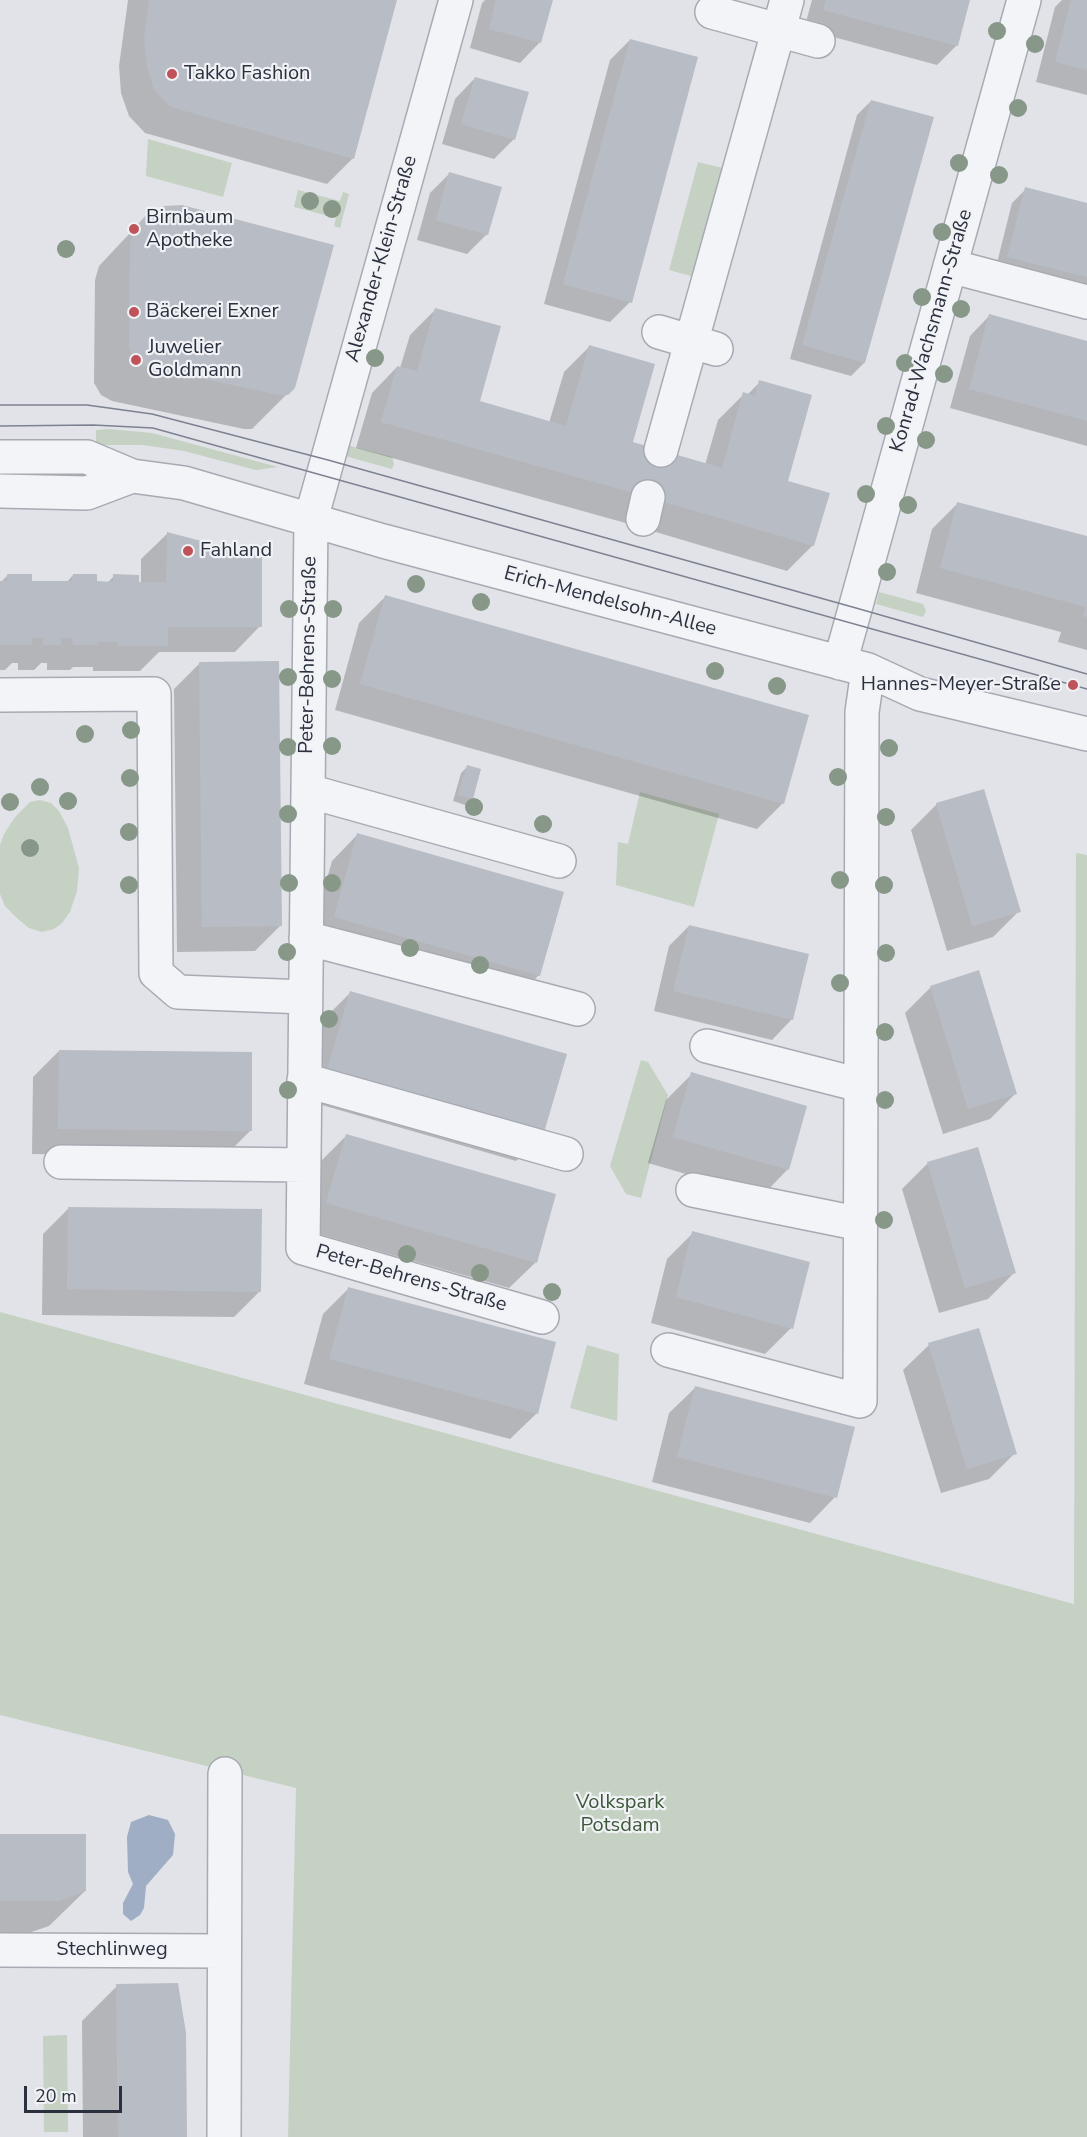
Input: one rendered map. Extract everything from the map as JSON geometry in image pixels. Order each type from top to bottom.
[{"type":"street","name":"Alexander-Klein-Straße","points":[[311,519],[456,0]]},
{"type":"street","points":[[661,450],[704,345],[787,0]]},
{"type":"street","name":"Konrad-Wachsmann-Straße","points":[[854,667],[950,266],[1024,0]]},
{"type":"street","points":[[712,12],[818,41]]},
{"type":"street","points":[[950,266],[1087,302]]},
{"type":"street","points":[[659,332],[704,345]]},
{"type":"street","name":"Erich-Mendelsohn-Allee","points":[[0,457],[87,458],[132,476],[183,483],[383,541],[854,667],[920,694],[1087,734]]},
{"type":"street","name":"Erich-Mendelsohn-Allee","points":[[0,491],[87,493],[132,476]]},
{"type":"street","name":"Peter-Behrens-Straße","points":[[311,519],[303,1248],[542,1317]]},
{"type":"street","points":[[668,1350],[860,1401],[862,712],[854,667]]},
{"type":"street","points":[[0,695],[154,694],[156,973],[178,992],[305,997]]},
{"type":"street","points":[[308,791],[559,861]]},
{"type":"street","points":[[306,938],[578,1009]]},
{"type":"street","points":[[707,1046],[860,1085]]},
{"type":"street","points":[[304,1080],[566,1154]]},
{"type":"street","points":[[61,1162],[304,1165]]},
{"type":"street","points":[[693,1190],[861,1224]]},
{"type":"street","points":[[224,2137],[225,1774]]},
{"type":"street","name":"Stechlinweg","points":[[0,1950],[224,1951]]},
{"type":"green space","points":[[148,139],[232,163],[223,197],[146,176]]},
{"type":"green space","points":[[698,162],[727,169],[698,278],[669,270]]},
{"type":"green space","points":[[298,190],[340,201],[343,192],[349,194],[340,228],[334,226],[336,218],[294,207]]},
{"type":"green space","points":[[96,430],[152,433],[278,467],[256,470],[184,451],[143,445],[96,445]]},
{"type":"green space","points":[[347,445],[392,457],[394,464],[392,469],[345,456]]},
{"type":"green space","points":[[879,592],[923,604],[926,611],[923,617],[876,604]]},
{"type":"green space","points":[[640,792],[719,814],[694,907],[616,885],[618,842],[628,844]]},
{"type":"green space","points":[[40,800],[51,803],[59,811],[68,828],[79,868],[77,891],[70,912],[54,929],[42,932],[29,928],[18,919],[5,906],[0,894],[0,845],[4,834],[15,817],[30,802]]},
{"type":"green space","name":"Volkspark Potsdam","points":[[1076,853],[1087,855],[1087,2137],[288,2137],[296,1788],[0,1715],[0,1312],[1074,1604]]},
{"type":"green space","points":[[641,1060],[648,1062],[668,1095],[641,1198],[626,1194],[610,1166]]},
{"type":"green space","points":[[587,1345],[619,1354],[617,1421],[570,1408]]},
{"type":"green space","points":[[67,2035],[68,2132],[44,2132],[43,2036]]},
{"type":"water","points":[[149,1815],[168,1820],[175,1834],[173,1855],[146,1886],[144,1908],[140,1915],[131,1921],[123,1914],[123,1903],[133,1884],[128,1872],[127,1837],[131,1822]]},
{"type":"building","points":[[149,0],[397,0],[354,159],[171,107],[154,90],[147,66],[144,39]]},
{"type":"building","points":[[496,0],[553,0],[541,43],[489,29]]},
{"type":"building","points":[[826,0],[970,0],[958,46],[823,10]]},
{"type":"building","points":[[1071,0],[1087,0],[1087,70],[1055,62]]},
{"type":"building","points":[[630,39],[698,57],[632,303],[563,284]]},
{"type":"building","points":[[475,77],[529,92],[515,140],[461,124]]},
{"type":"building","points":[[871,100],[934,117],[865,363],[802,345]]},
{"type":"building","points":[[449,172],[502,187],[488,235],[436,220]]},
{"type":"building","points":[[1025,187],[1087,203],[1087,277],[1007,257]]},
{"type":"building","points":[[182,205],[334,245],[295,388],[288,395],[147,367],[136,360],[129,348],[130,244],[134,229],[146,215],[164,206]]},
{"type":"building","points":[[435,308],[501,326],[480,401],[566,426],[589,345],[655,364],[633,442],[722,468],[743,392],[755,396],[759,380],[812,395],[788,481],[830,493],[814,546],[381,422],[397,366],[417,371]]},
{"type":"building","points":[[989,314],[1087,341],[1087,421],[969,389]]},
{"type":"building","points":[[957,502],[1087,536],[1087,617],[1083,616],[1086,607],[940,568]]},
{"type":"building","points":[[167,532],[262,557],[262,627],[168,627],[168,646],[118,646],[118,642],[73,645],[72,638],[61,638],[61,645],[43,645],[43,638],[32,638],[32,645],[0,645],[0,581],[7,581],[7,574],[32,574],[32,581],[72,581],[73,574],[97,574],[97,581],[113,582],[113,574],[139,575],[139,582],[166,582]]},
{"type":"building","points":[[385,595],[809,715],[784,804],[360,684]]},
{"type":"building","points":[[279,661],[282,926],[202,927],[199,662]]},
{"type":"building","points":[[467,765],[481,769],[473,799],[458,795]]},
{"type":"building","points":[[984,789],[1021,912],[972,926],[936,803]]},
{"type":"building","points":[[357,833],[564,892],[540,976],[334,917]]},
{"type":"building","points":[[689,925],[809,954],[793,1020],[673,991]]},
{"type":"building","points":[[979,970],[1017,1094],[968,1109],[930,986]]},
{"type":"building","points":[[350,991],[567,1054],[543,1136],[326,1073]]},
{"type":"building","points":[[59,1050],[252,1052],[252,1131],[58,1129]]},
{"type":"building","points":[[691,1072],[807,1106],[789,1170],[673,1137]]},
{"type":"building","points":[[346,1134],[556,1194],[537,1263],[326,1203]]},
{"type":"building","points":[[978,1147],[1016,1273],[965,1288],[927,1162]]},
{"type":"building","points":[[68,1207],[262,1209],[261,1292],[67,1289]]},
{"type":"building","points":[[692,1231],[810,1262],[793,1329],[676,1297]]},
{"type":"building","points":[[348,1287],[556,1342],[538,1414],[329,1359]]},
{"type":"building","points":[[979,1328],[1017,1454],[967,1469],[928,1343]]},
{"type":"building","points":[[695,1386],[855,1427],[837,1498],[677,1457]]},
{"type":"building","points":[[0,1834],[86,1834],[86,1891],[59,1901],[0,1901]]},
{"type":"building","points":[[178,1983],[186,2033],[187,2137],[118,2137],[116,1984]]},
{"type":"tram line","points":[[0,405],[87,405],[152,414],[328,460],[1087,674]]},
{"type":"tram line","points":[[0,426],[93,425],[153,428],[1087,689]]},
{"type":"place","name":"Takko Fashion","points":[[172,74]]},
{"type":"place","name":"Birnbaum Apotheke","points":[[134,229]]},
{"type":"place","name":"Bäckerei Exner","points":[[134,312]]},
{"type":"place","name":"Juwelier Goldmann","points":[[136,360]]},
{"type":"place","name":"Fahland","points":[[188,551]]},
{"type":"place","name":"Hannes-Meyer-Straße","points":[[1073,685]]}]
